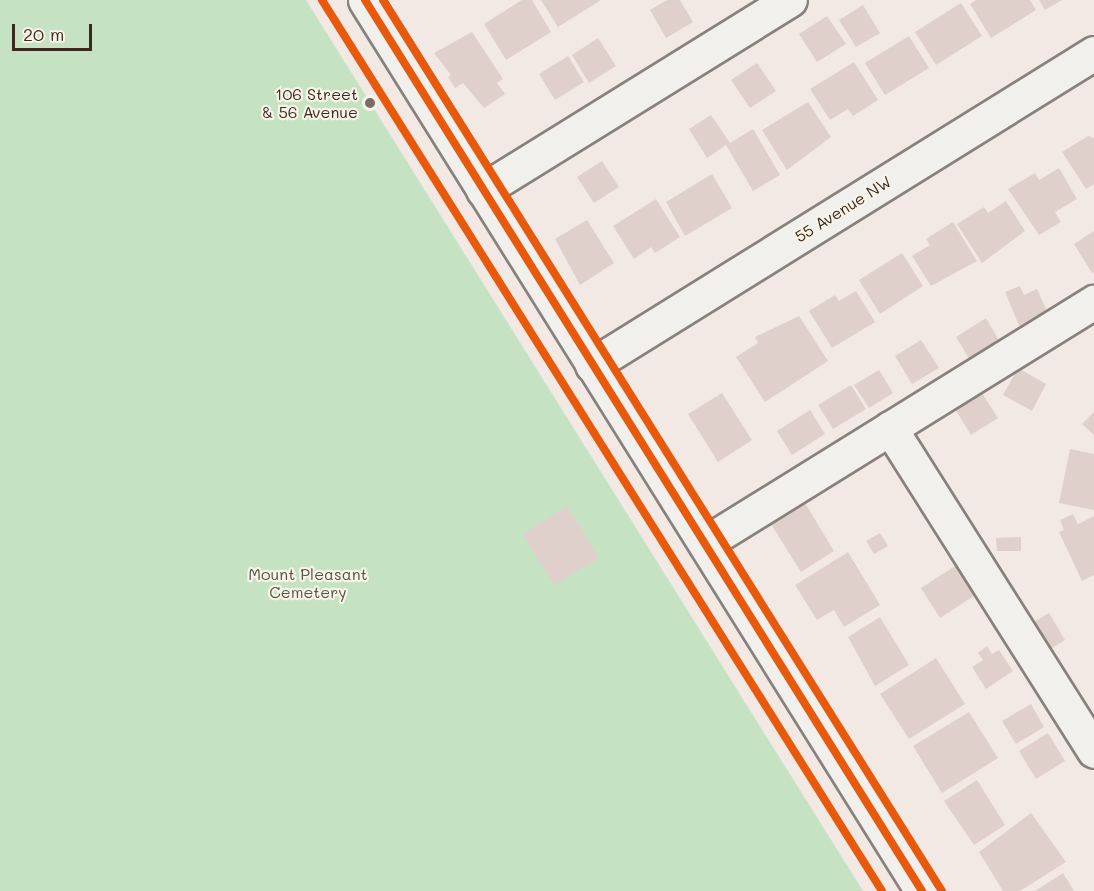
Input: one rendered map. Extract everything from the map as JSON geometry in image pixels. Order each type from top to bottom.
[{"type":"street","points":[[483,190],[790,0]]},
{"type":"street","points":[[371,2],[483,190],[922,891]]},
{"type":"street","name":"55 Avenue NW","points":[[592,365],[1094,53]]},
{"type":"street","points":[[705,543],[1094,303]]},
{"type":"street","points":[[890,428],[1094,751]]},
{"type":"green space","name":"Mount Pleasant Cemetery","points":[[0,0],[306,0],[863,891],[0,891]]},
{"type":"building","points":[[522,0],[532,0],[551,32],[506,60],[484,24]]},
{"type":"building","points":[[541,0],[601,0],[558,27]]},
{"type":"building","points":[[667,0],[680,0],[693,22],[666,38],[650,10]]},
{"type":"building","points":[[976,0],[1030,0],[1036,10],[991,38],[970,4]]},
{"type":"building","points":[[1039,0],[1062,0],[1045,10]]},
{"type":"building","points":[[961,3],[982,36],[936,65],[915,32]]},
{"type":"building","points":[[863,5],[880,33],[856,47],[839,20]]},
{"type":"building","points":[[827,16],[846,44],[817,62],[799,34]]},
{"type":"building","points":[[472,32],[503,79],[497,83],[505,94],[484,108],[463,83],[455,88],[448,77],[451,75],[434,53]]},
{"type":"building","points":[[909,36],[929,68],[885,95],[865,63]]},
{"type":"building","points":[[598,38],[616,66],[589,83],[572,55]]},
{"type":"building","points":[[568,56],[584,82],[555,100],[539,74]]},
{"type":"building","points":[[854,62],[878,100],[853,116],[848,109],[830,120],[810,89]]},
{"type":"building","points":[[757,63],[776,91],[750,108],[731,80]]},
{"type":"building","points":[[808,102],[831,137],[787,170],[762,130]]},
{"type":"building","points":[[711,115],[730,143],[753,129],[780,175],[753,191],[726,145],[707,158],[689,129]]},
{"type":"building","points":[[1088,136],[1094,138],[1094,184],[1086,189],[1062,152]]},
{"type":"building","points":[[602,161],[619,187],[594,203],[577,177]]},
{"type":"building","points":[[1059,168],[1077,199],[1055,212],[1061,222],[1039,235],[1008,189],[1035,173],[1039,180]]},
{"type":"building","points":[[712,174],[732,208],[685,236],[666,202]]},
{"type":"building","points":[[656,199],[680,237],[655,253],[651,247],[634,259],[613,226]]},
{"type":"building","points":[[1006,201],[1025,231],[982,263],[957,224],[984,207],[988,213]]},
{"type":"building","points":[[587,220],[614,263],[580,285],[555,239]]},
{"type":"building","points":[[953,222],[977,261],[931,286],[912,256],[930,245],[926,239]]},
{"type":"building","points":[[1094,231],[1094,272],[1092,273],[1074,244]]},
{"type":"building","points":[[902,253],[923,286],[880,314],[859,280]]},
{"type":"building","points":[[1020,286],[1024,295],[1037,289],[1050,318],[1021,330],[1005,292]]},
{"type":"building","points":[[856,291],[875,322],[832,348],[809,311],[835,295],[839,301]]},
{"type":"building","points":[[799,316],[828,361],[765,402],[736,357],[758,343],[755,337]]},
{"type":"building","points":[[986,318],[1003,347],[973,365],[956,337]]},
{"type":"building","points":[[921,340],[939,368],[912,384],[895,356]]},
{"type":"building","points":[[1018,368],[1046,384],[1032,411],[1003,395]]},
{"type":"building","points":[[879,370],[893,393],[869,408],[854,385]]},
{"type":"building","points":[[851,385],[866,409],[833,429],[818,405]]},
{"type":"building","points":[[722,393],[752,440],[718,462],[688,414]]},
{"type":"building","points":[[982,393],[998,418],[971,435],[955,409]]},
{"type":"building","points":[[810,410],[825,434],[792,455],[777,431]]},
{"type":"building","points":[[1094,412],[1094,435],[1082,424]]},
{"type":"building","points":[[1070,449],[1094,454],[1094,510],[1059,503]]},
{"type":"building","points":[[805,503],[834,551],[801,572],[771,524]]},
{"type":"building","points":[[567,506],[599,558],[554,585],[522,534]]},
{"type":"building","points":[[1073,514],[1078,524],[1094,516],[1094,575],[1082,581],[1059,532],[1064,530],[1060,520]]},
{"type":"building","points":[[880,533],[888,546],[874,554],[866,541]]},
{"type":"building","points":[[1021,537],[1021,551],[997,551],[996,538]]},
{"type":"building","points":[[848,552],[880,605],[844,627],[834,610],[817,620],[795,585]]},
{"type":"building","points":[[961,562],[980,592],[940,618],[921,588]]},
{"type":"building","points":[[1049,613],[1065,640],[1039,656],[1022,629]]},
{"type":"building","points":[[880,617],[909,665],[875,686],[848,637]]},
{"type":"building","points":[[987,646],[992,654],[999,650],[1013,671],[986,689],[972,667],[983,660],[978,653]]},
{"type":"building","points":[[936,658],[965,704],[909,739],[880,694]]},
{"type":"building","points":[[1031,704],[1044,727],[1016,744],[1002,721]]},
{"type":"building","points":[[969,712],[998,758],[942,793],[913,746]]},
{"type":"building","points":[[1048,733],[1065,761],[1036,779],[1019,751]]},
{"type":"building","points":[[977,780],[1005,825],[974,845],[944,801]]},
{"type":"building","points":[[1031,813],[1066,862],[1020,891],[1003,891],[979,852]]},
{"type":"building","points":[[1063,873],[1074,891],[1035,891]]},
{"type":"cycle path","points":[[322,0],[882,891]]},
{"type":"cycle path","points":[[365,0],[922,891]]},
{"type":"cycle path","points":[[383,0],[942,891]]},
{"type":"place","name":"106 Street & 56 Avenue","points":[[370,103]]}]
